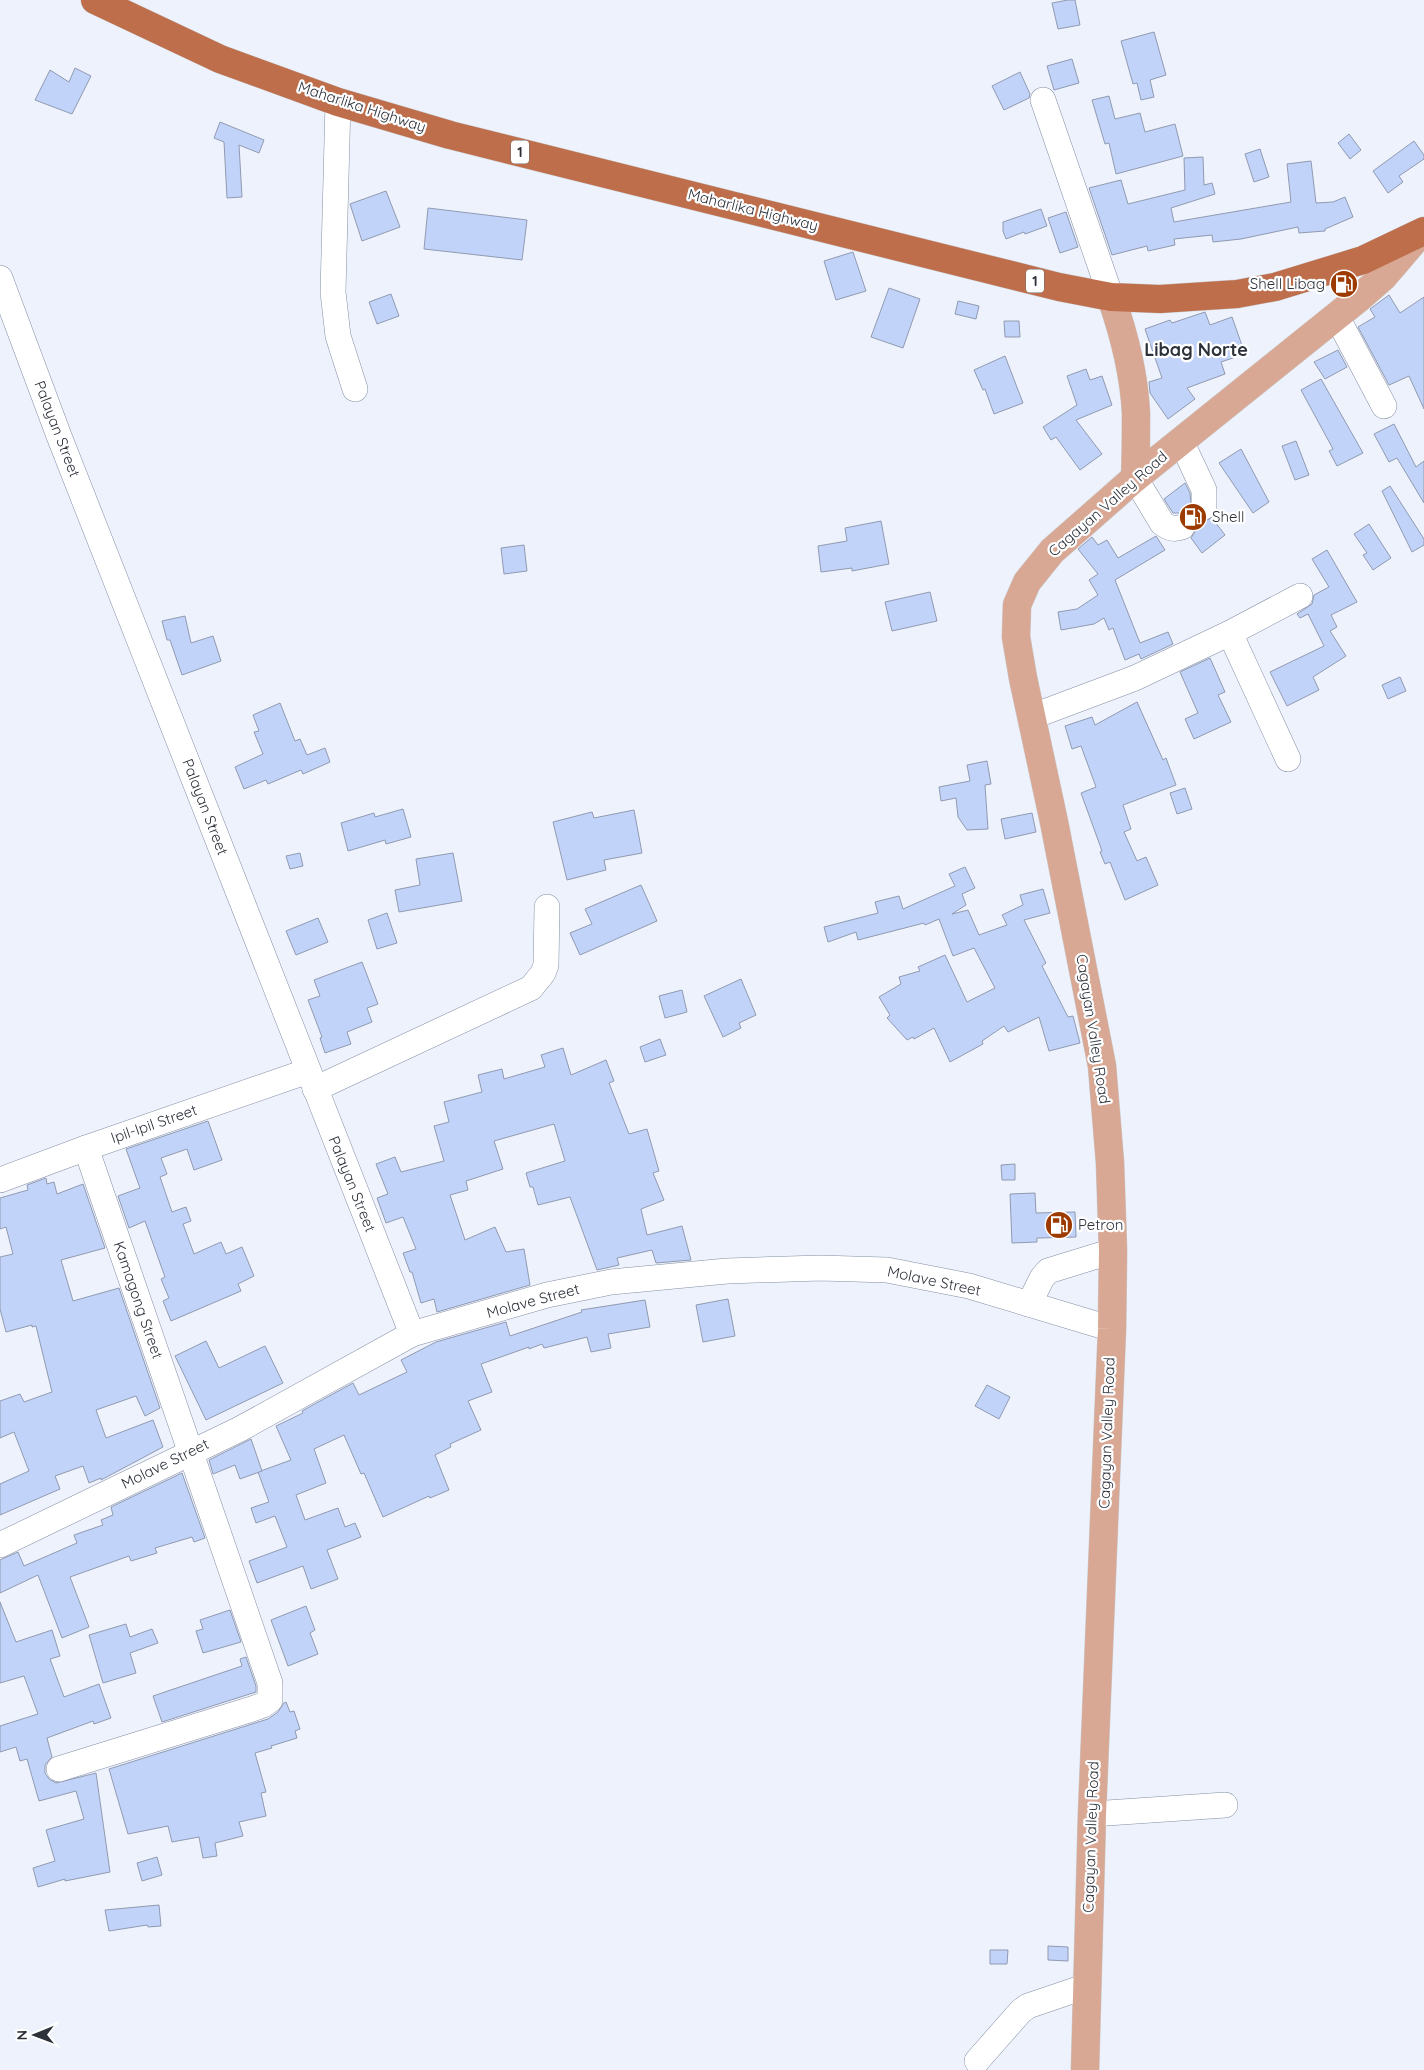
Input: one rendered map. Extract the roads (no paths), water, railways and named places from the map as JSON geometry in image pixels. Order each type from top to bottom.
[{"type":"highway","name":"Maharlika Highway","points":[[95,0],[220,58],[338,102],[469,140],[1059,287],[1111,297],[1160,299],[1236,294],[1274,288],[1363,260],[1422,232]]},
{"type":"main road","name":"Cagayan Valley Road","points":[[1085,2070],[1092,1814],[1112,1329],[1113,1250],[1110,1164],[1102,1066],[1016,638],[1018,605],[1027,582],[1052,551],[1135,478],[1337,317],[1383,277],[1422,232]]},
{"type":"main road","points":[[1111,297],[1121,325],[1132,380],[1136,411],[1135,478]]},
{"type":"street","points":[[1043,100],[1111,297]]},
{"type":"street","points":[[338,102],[332,292],[338,336],[355,389]]},
{"type":"street","name":"Palayan Street","points":[[0,278],[59,436],[412,1334]]},
{"type":"street","points":[[1337,317],[1384,406]]},
{"type":"street","points":[[1181,441],[1204,490],[1204,507]]},
{"type":"street","points":[[1135,478],[1162,523],[1168,528],[1176,530],[1182,528]]},
{"type":"street","points":[[1031,717],[1135,678],[1230,633],[1300,596]]},
{"type":"street","points":[[1230,633],[1288,759]]},
{"type":"street","name":"Ipil-Ipil Street","points":[[0,1180],[86,1148],[312,1080],[531,988],[544,973],[546,965],[547,907]]},
{"type":"street","name":"Kamagong Street","points":[[59,1769],[252,1709],[270,1700],[270,1683],[86,1148]]},
{"type":"street","points":[[1029,1304],[1048,1270],[1113,1250]]},
{"type":"street","name":"Molave Street","points":[[0,1545],[240,1428],[412,1334],[547,1295],[611,1282],[727,1271],[820,1268],[887,1270],[969,1286],[1112,1329]]},
{"type":"street","points":[[1092,1814],[1225,1805]]},
{"type":"street","points":[[977,2060],[1028,2006],[1087,1986]]},
{"type":"place","name":"Shell Libag","points":[[1344,284]]},
{"type":"place","name":"Shell","points":[[1193,517]]},
{"type":"place","name":"Petron","points":[[1059,1225]]},
{"type":"district","name":"Libag Norte","points":[[1196,350]]}]
